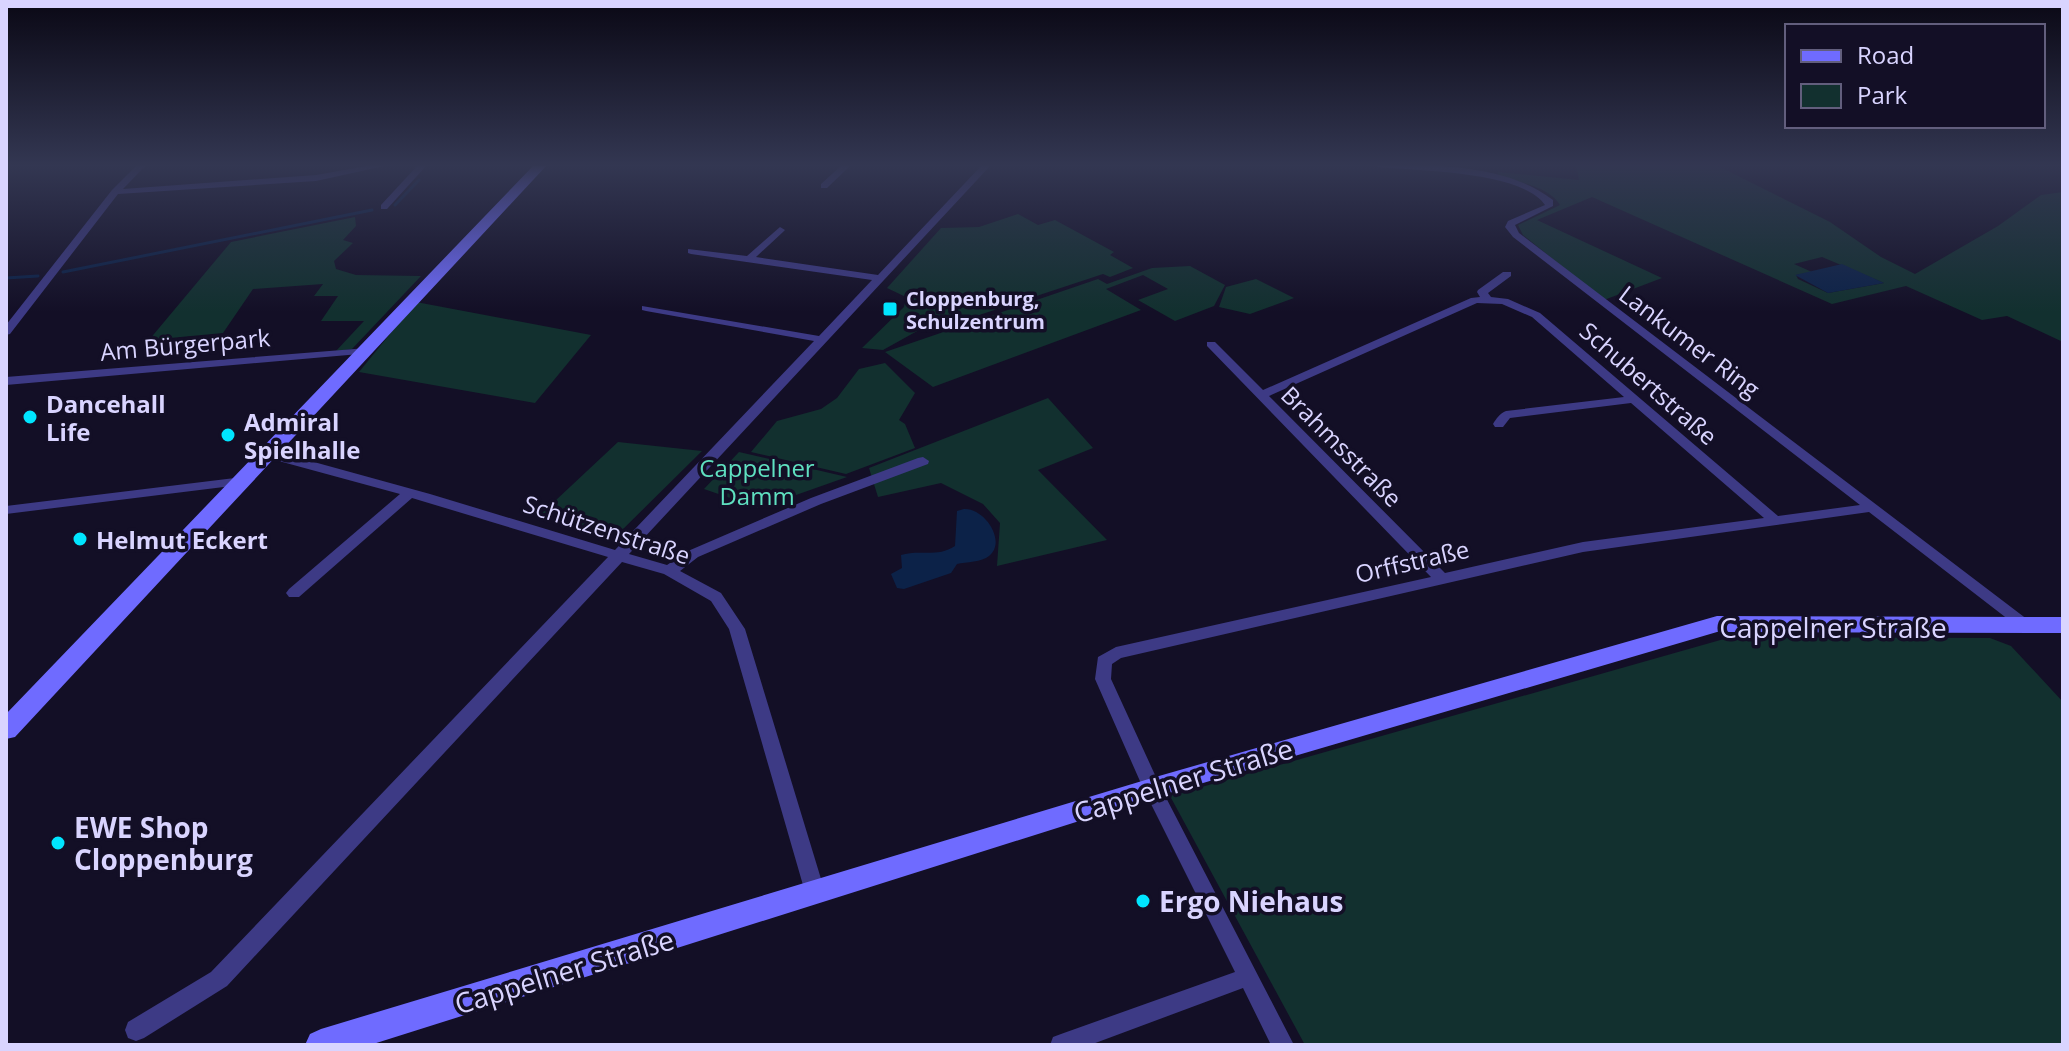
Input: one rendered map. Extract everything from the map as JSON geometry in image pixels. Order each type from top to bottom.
[{"type":"street","points":[[6,332],[98,214]]},
{"type":"street","points":[[6,730],[495,214]]},
{"type":"street","points":[[136,1030],[219,979],[940,214]]},
{"type":"street","name":"Lankumer Ring","points":[[1531,214],[1511,223],[1510,227],[1516,235],[2028,626]]},
{"type":"street","points":[[748,260],[780,230]]},
{"type":"street","points":[[691,251],[879,278]]},
{"type":"street","points":[[1261,395],[1475,300],[1486,298],[1482,292],[1507,274]]},
{"type":"street","name":"Schubertstraße","points":[[1486,298],[1522,306],[1536,315],[1775,520]]},
{"type":"street","points":[[646,308],[820,339]]},
{"type":"street","name":"Brahmsstraße","points":[[1211,344],[1442,579]]},
{"type":"street","name":"Am Bürgerpark","points":[[6,381],[367,351]]},
{"type":"street","points":[[1499,424],[1506,415],[1633,399]]},
{"type":"street","name":"Schützenstraße","points":[[269,454],[669,571],[716,597],[737,629],[815,892]]},
{"type":"street","points":[[669,571],[693,554],[816,501],[923,461]]},
{"type":"street","points":[[6,510],[230,480],[243,481]]},
{"type":"street","points":[[294,593],[409,493]]},
{"type":"street","name":"Orffstraße","points":[[1152,788],[1103,679],[1104,661],[1116,653],[1583,547],[1872,507]]},
{"type":"street","name":"Cappelner Straße","points":[[321,1045],[1152,788],[1717,624],[2063,625]]},
{"type":"street","points":[[1152,788],[1283,1045]]},
{"type":"street","points":[[1061,1045],[1247,977]]},
{"type":"green space","points":[[1018,214],[1038,225],[1055,220],[1114,252],[1110,255],[1133,268],[1110,277],[1103,274],[964,320],[937,320],[883,350],[862,348],[904,307],[906,297],[887,288],[941,228],[979,227]]},
{"type":"green space","points":[[1541,214],[1551,214],[1537,220],[1662,278],[1604,300],[1523,235],[1518,225]]},
{"type":"green space","points":[[1630,214],[1814,214],[1881,257],[1915,274],[2015,214],[2063,214],[2063,342],[2007,316],[1982,320],[1906,286],[1832,304]],"holes":[[[1822,257],[1884,283],[1828,293],[1798,279],[1796,275],[1812,272],[1794,264]]]},
{"type":"green space","points":[[355,217],[356,226],[343,240],[353,243],[334,261],[336,269],[356,275],[421,276],[352,349],[336,351],[364,321],[321,321],[338,296],[314,296],[323,284],[253,289],[223,333],[149,340],[231,242]]},
{"type":"green space","points":[[1190,266],[1225,285],[1214,306],[1175,321],[1138,300],[1168,289],[1143,275],[1106,289],[1141,310],[933,387],[885,352],[1098,279],[1107,284],[1152,268]]},
{"type":"green space","points":[[1256,279],[1294,298],[1250,314],[1219,307],[1226,287]]},
{"type":"green space","points":[[416,302],[591,335],[535,403],[359,372]]},
{"type":"green space","points":[[885,363],[915,393],[899,420],[905,424],[915,448],[846,474],[751,452],[777,421],[821,409],[837,398],[859,369]]},
{"type":"green space","points":[[1048,398],[1093,448],[1038,470],[1107,540],[997,566],[1000,523],[983,504],[941,483],[878,497],[869,468]]},
{"type":"green space","points":[[618,442],[702,451],[614,538],[539,516]]},
{"type":"green space","name":"Cappelner Damm","points":[[739,452],[847,477],[759,508],[704,489]]},
{"type":"green space","points":[[1731,637],[1990,638],[2011,646],[2063,702],[2063,1045],[1305,1045],[1170,796]]},
{"type":"water","points":[[1842,264],[1884,283],[1828,293],[1795,275]]},
{"type":"water","points":[[964,509],[979,514],[991,527],[996,543],[989,556],[957,564],[951,573],[904,589],[897,588],[891,574],[902,568],[901,555],[942,552],[955,546],[957,511]]},
{"type":"waterway","points":[[63,272],[352,214]]},
{"type":"waterway","points":[[6,278],[38,276]]},
{"type":"place","name":"Cloppenburg, Schulzentrum","points":[[890,309]]},
{"type":"place","name":"Dancehall Life","points":[[30,417]]},
{"type":"place","name":"Admiral Spielhalle","points":[[228,435]]},
{"type":"place","name":"Helmut Eckert","points":[[80,539]]},
{"type":"place","name":"EWE Shop Cloppenburg","points":[[58,843]]},
{"type":"place","name":"Ergo Niehaus","points":[[1143,901]]}]
